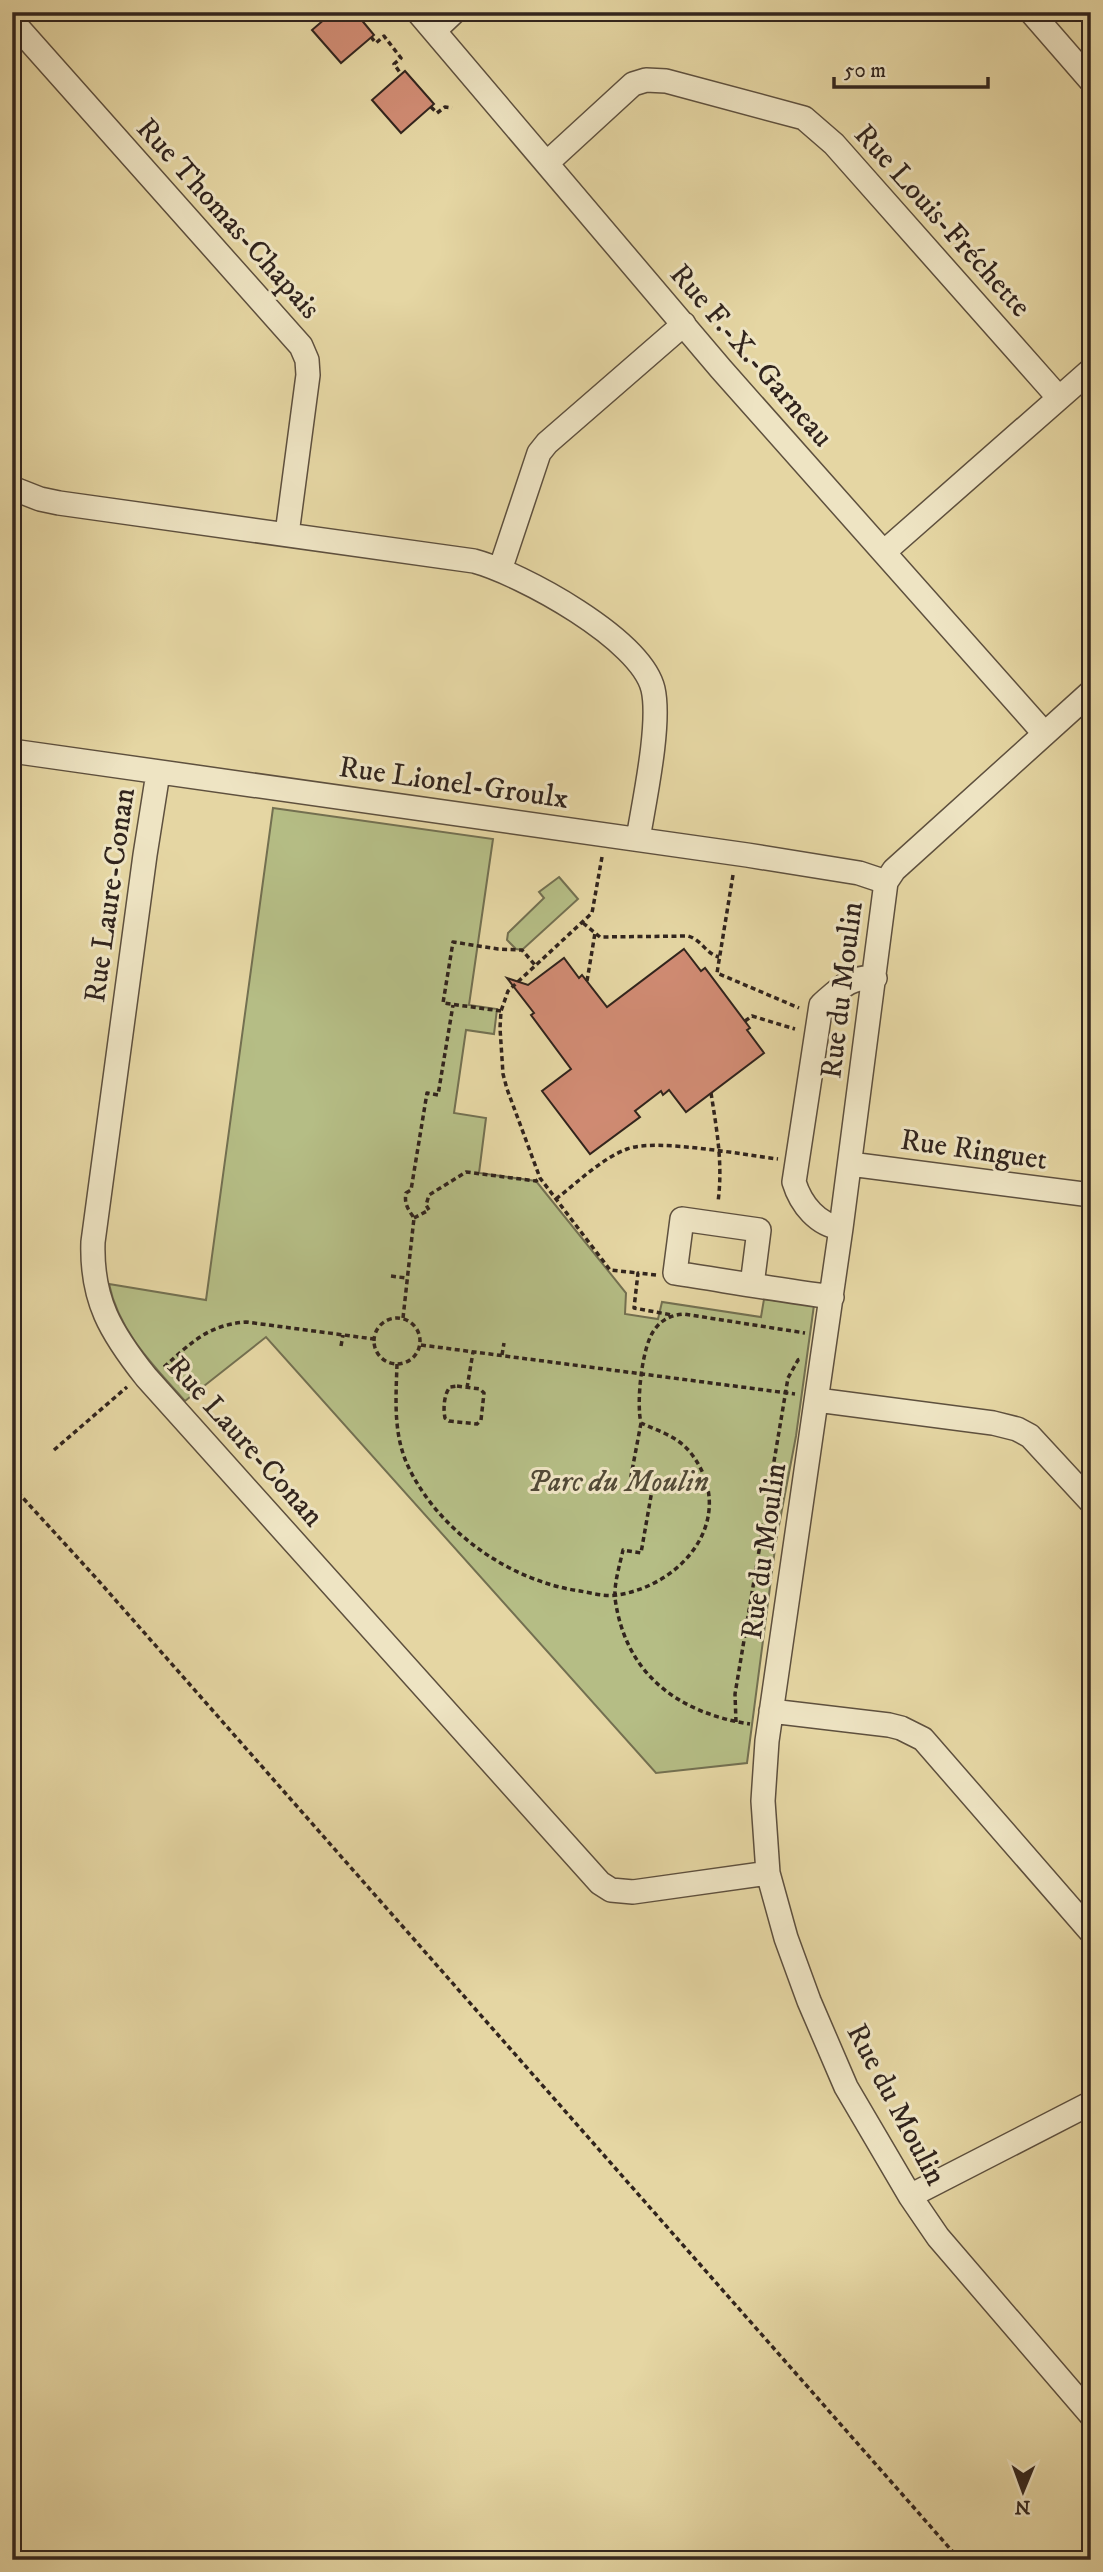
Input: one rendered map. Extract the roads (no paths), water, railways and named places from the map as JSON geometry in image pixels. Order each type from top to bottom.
[{"type":"street","name":"Rue F.-X.-Garneau","points":[[418,12],[684,324],[1044,733]]},
{"type":"street","points":[[435,30],[454,12]]},
{"type":"street","points":[[1031,12],[1091,81]]},
{"type":"street","name":"Rue Thomas-Chapais","points":[[12,21],[301,346],[307,360],[307,375],[287,534]]},
{"type":"street","name":"Rue Louis-Fréchette","points":[[548,162],[626,89],[646,80],[666,81],[804,118],[834,144],[1059,398]]},
{"type":"street","points":[[500,570],[539,453],[547,443],[684,324]]},
{"type":"street","points":[[884,552],[1091,370]]},
{"type":"street","points":[[12,488],[59,503],[457,558],[500,570],[556,599],[628,650],[649,679],[654,698],[654,723],[638,839]]},
{"type":"street","name":"Rue du Moulin","points":[[1088,2406],[946,2247],[909,2196],[857,2109],[815,2015],[786,1938],[768,1874],[763,1801],[763,1718],[810,1397],[832,1297],[886,882],[894,870],[1091,692]]},
{"type":"street","name":"Rue Lionel-Groulx","points":[[12,751],[638,839],[859,873],[886,882]]},
{"type":"street","name":"Rue Laure-Conan","points":[[158,773],[93,1242],[96,1290],[113,1332],[146,1377],[600,1883],[611,1890],[633,1892],[768,1874]]},
{"type":"street","points":[[841,1228],[826,1226],[815,1216],[804,1203],[794,1182],[821,1005],[852,980],[861,976],[875,978]]},
{"type":"street","name":"Rue Ringuet","points":[[850,1164],[1091,1195]]},
{"type":"street","points":[[752,1285],[832,1297]]},
{"type":"street","points":[[810,1397],[993,1423],[1017,1429],[1039,1443],[1091,1502]]},
{"type":"street","points":[[763,1718],[889,1726],[901,1728],[923,1739],[1091,1931]]},
{"type":"street","points":[[909,2196],[1091,2103]]},
{"type":"park label","name":"Parc du Moulin","points":[[618,1481]]}]
